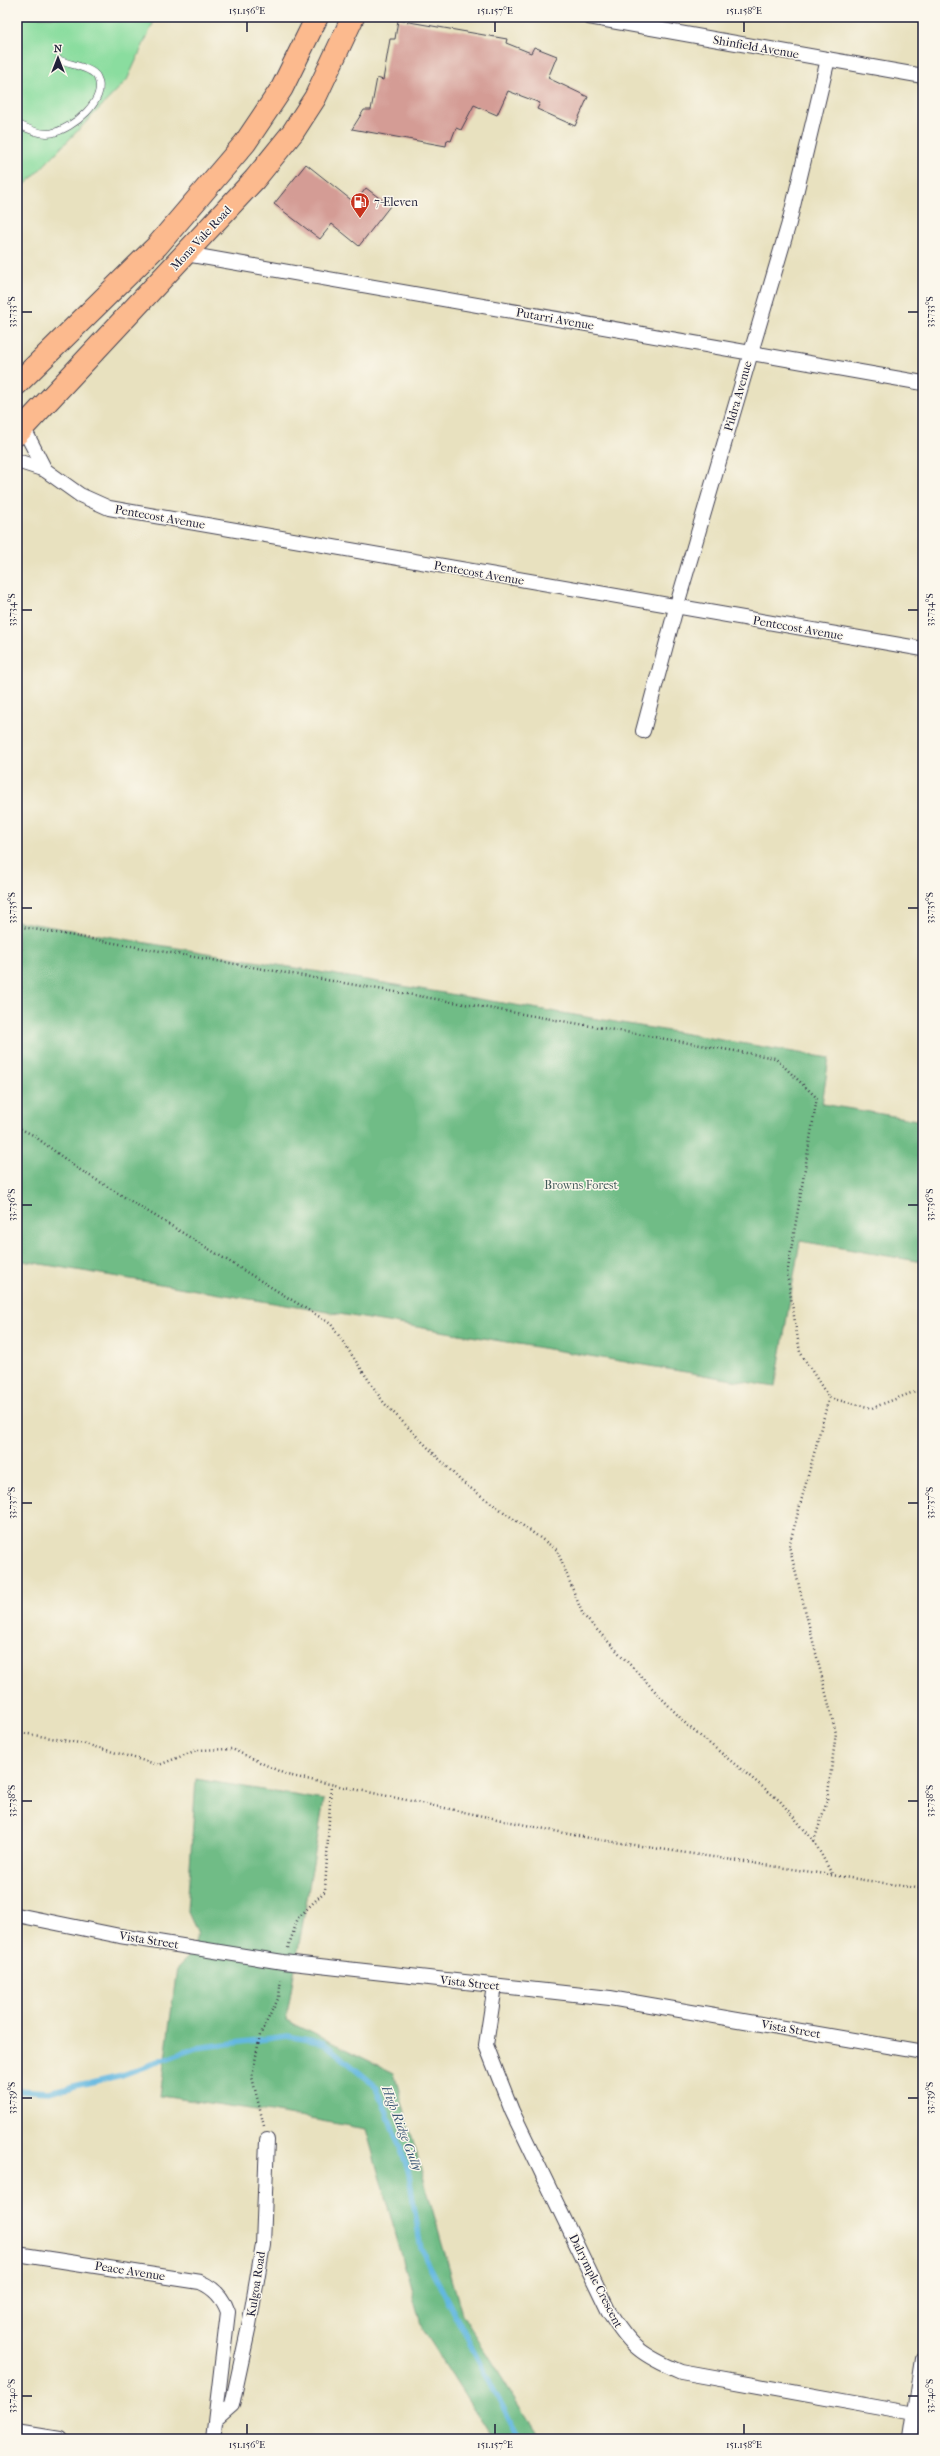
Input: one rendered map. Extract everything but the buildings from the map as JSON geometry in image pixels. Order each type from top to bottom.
[{"type":"highway","points":[[17,384],[157,246],[245,143],[282,88],[317,17]]},
{"type":"highway","name":"Mona Vale Road","points":[[20,430],[255,179],[293,132],[315,98],[353,17]]},
{"type":"street","name":"Shinfield Avenue","points":[[589,17],[923,76]]},
{"type":"street","name":"Pildra Avenue","points":[[643,732],[676,608],[789,223],[828,59]]},
{"type":"street","name":"Putarri Avenue","points":[[186,254],[923,383]]},
{"type":"street","name":"Pentecost Avenue","points":[[20,430],[45,470]]},
{"type":"street","name":"Pentecost Avenue","points":[[17,461],[45,470],[80,495],[110,508],[676,608],[923,649]]},
{"type":"street","name":"Vista Street","points":[[17,1915],[120,1936],[283,1962],[610,1998],[923,2052]]},
{"type":"street","name":"Dalrymple Crescent","points":[[495,1986],[486,2045],[512,2111],[608,2310],[626,2338],[651,2360],[681,2372],[915,2414]]},
{"type":"street","name":"Kulgoa Road","points":[[216,2419],[232,2404],[250,2326],[263,2245],[267,2140]]},
{"type":"street","name":"Peace Avenue","points":[[17,2254],[200,2282],[210,2286],[218,2294],[225,2302],[228,2312]]},
{"type":"street","name":"Kulgoa Road","points":[[213,2439],[228,2312]]},
{"type":"street","points":[[911,2439],[923,2359]]},
{"type":"street","points":[[17,2432],[60,2439]]},
{"type":"lane","points":[[17,124],[37,133],[53,133],[82,116],[97,100],[100,88],[97,76],[88,70],[58,60]]},
{"type":"path","points":[[17,929],[22,927],[775,1058],[817,1098],[787,1274],[800,1352],[829,1398],[872,1408],[911,1393],[923,1391]]},
{"type":"path","points":[[17,1126],[33,1135],[77,1168],[331,1324],[384,1403],[462,1482],[557,1550],[584,1616],[688,1726],[780,1801],[814,1841],[833,1876]]},
{"type":"path","points":[[814,1841],[827,1801],[836,1733],[789,1546],[829,1398]]},
{"type":"path","points":[[17,1732],[85,1744],[160,1765],[196,1750],[232,1749],[286,1775],[588,1838],[923,1890]]},
{"type":"path","points":[[267,2140],[252,2077],[260,2035],[279,1997],[283,1962],[298,1918],[325,1891],[331,1785]]},
{"type":"green space","points":[[17,17],[156,17],[127,80],[17,193]]},
{"type":"green space","name":"Browns Forest","points":[[17,921],[829,1058],[822,1104],[923,1121],[923,1262],[800,1241],[775,1387],[17,1260]]},
{"type":"green space","points":[[196,1779],[324,1800],[286,2020],[394,2073],[462,2314],[540,2439],[493,2439],[422,2328],[366,2129],[271,2112],[160,2096],[177,1968],[191,1954],[197,1932],[187,1910]]},
{"type":"waterway","name":"High Ridge Gully","points":[[17,2090],[48,2092],[122,2075],[196,2048],[288,2036],[324,2043],[377,2087],[408,2169],[421,2249],[519,2439]]},
{"type":"place","name":"7-Eleven","points":[[360,219]]}]
